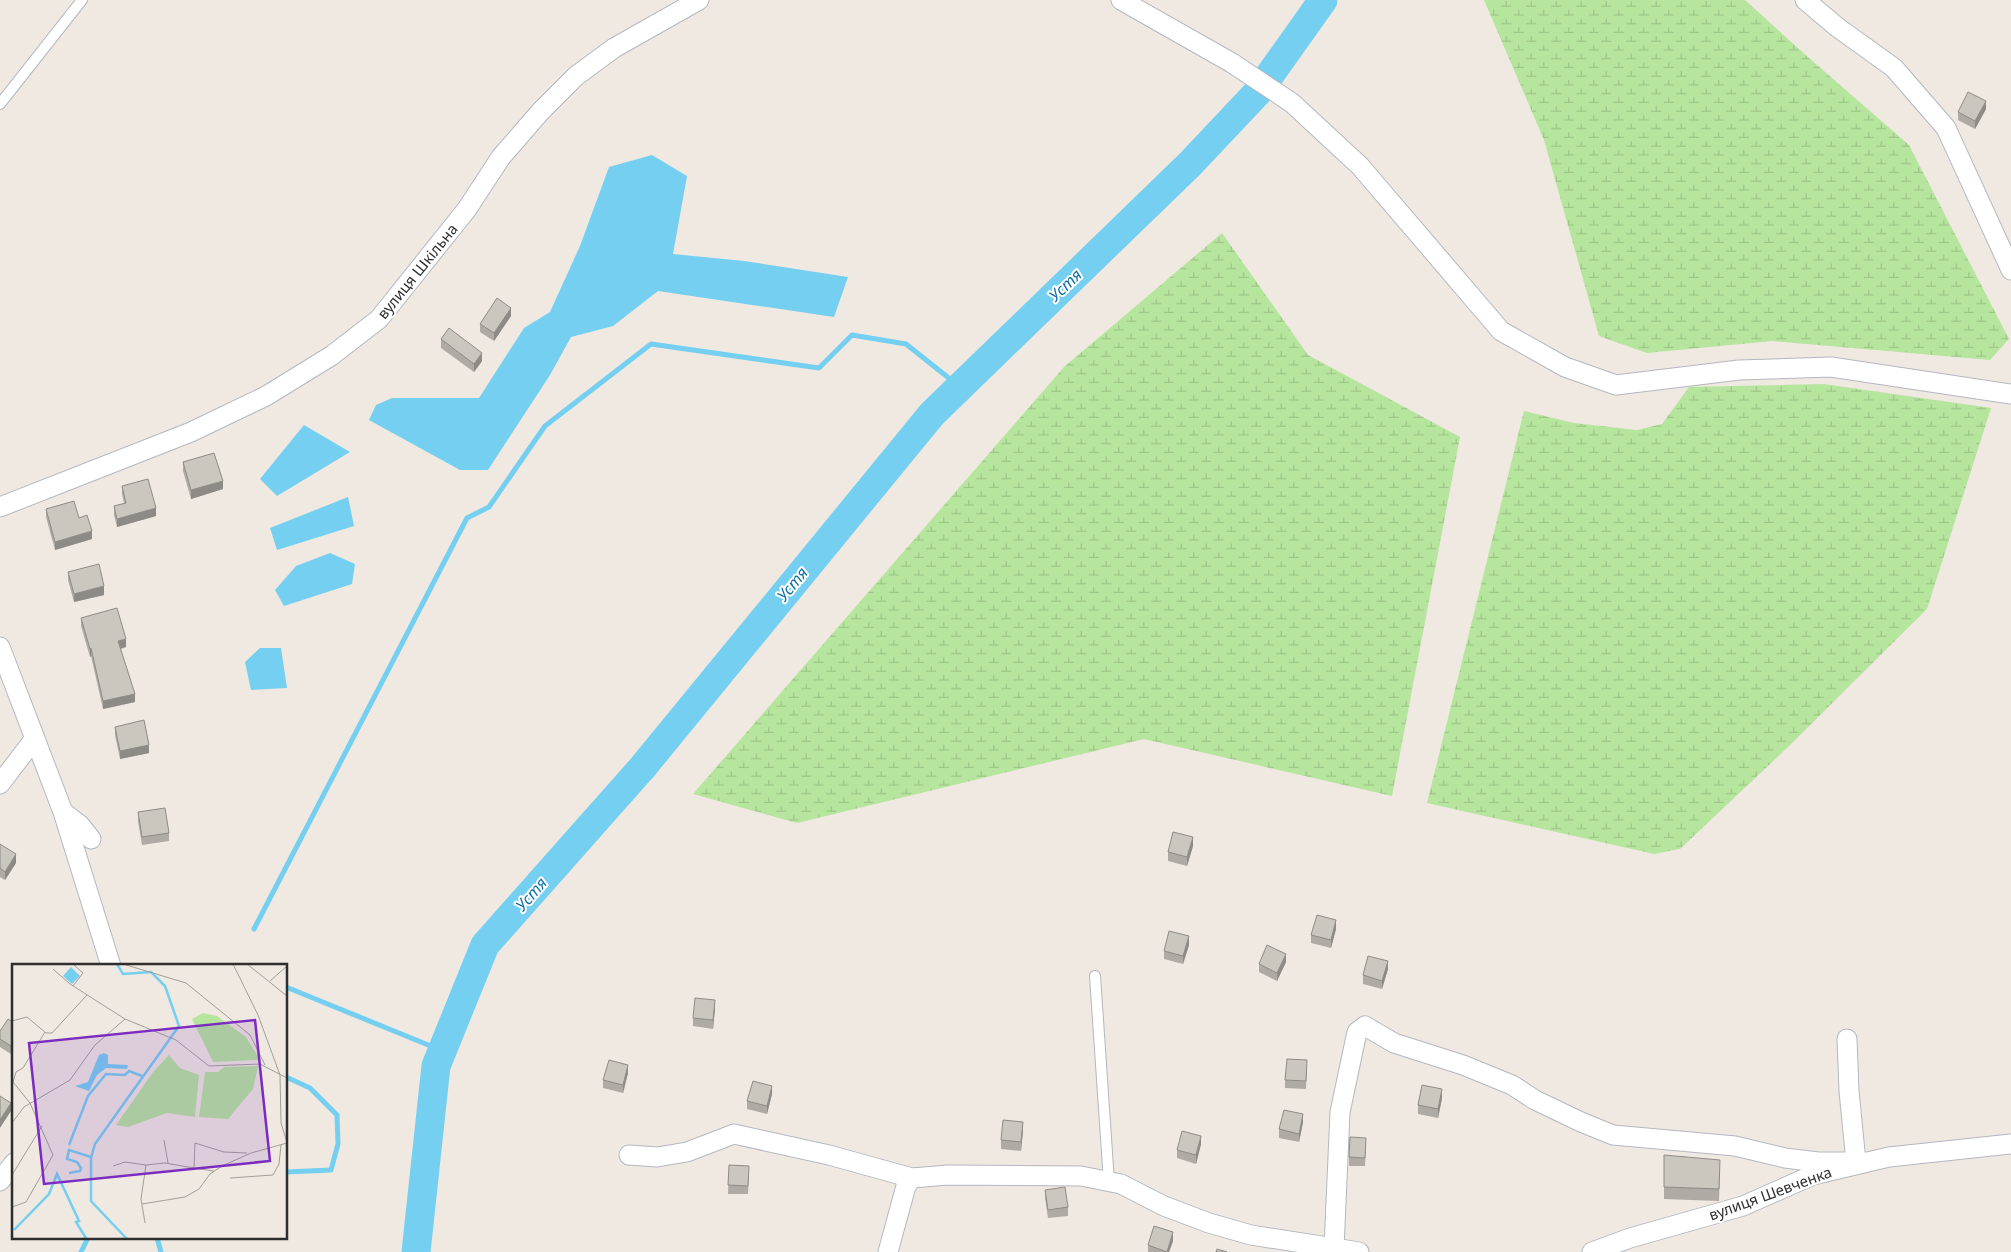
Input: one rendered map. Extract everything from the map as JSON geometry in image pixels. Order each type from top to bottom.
[{"type":"street","name":"вулиця Шкільна","points":[[0,507],[192,432],[266,396],[331,356],[379,319],[467,209],[501,157],[541,111],[576,76],[614,48],[699,0]]},
{"type":"street","points":[[1121,0],[1232,63],[1292,103],[1360,166],[1501,331],[1564,367],[1616,385],[1738,370],[1831,367],[2011,394]]},
{"type":"street","points":[[1805,0],[1837,27],[1894,68],[1946,128],[2011,270]]},
{"type":"street","points":[[0,647],[63,812],[109,964]]},
{"type":"street","points":[[0,784],[35,738]]},
{"type":"street","points":[[63,812],[80,825],[91,839]]},
{"type":"street","points":[[1334,1248],[1340,1112],[1357,1032],[1365,1026],[1394,1043],[1463,1065],[1512,1085],[1535,1100],[1613,1135],[1735,1146],[1785,1158],[1818,1162],[1861,1162],[1849,1091],[1847,1039]]},
{"type":"street","points":[[628,1155],[657,1157],[687,1152],[734,1134],[810,1150],[912,1178],[948,1175],[1081,1176],[1121,1184],[1164,1206],[1209,1223],[1251,1234],[1359,1252]]},
{"type":"street","name":"вулиця Шевченка","points":[[1592,1252],[1630,1238],[1743,1206],[1813,1175],[1861,1162],[1889,1157],[2011,1144]]},
{"type":"street","points":[[0,1181],[12,1166]]},
{"type":"street","points":[[888,1252],[906,1186],[912,1178]]},
{"type":"lane","points":[[0,104],[82,0]]},
{"type":"lane","points":[[1095,976],[1109,1182]]},
{"type":"green space","points":[[1484,0],[1745,0],[1909,145],[2009,339],[1990,360],[1772,341],[1647,353],[1599,336],[1544,140]]},
{"type":"green space","points":[[1222,233],[1308,355],[1460,437],[1392,796],[1144,739],[797,823],[693,794],[1064,367]]},
{"type":"green space","points":[[1824,384],[1991,408],[1927,609],[1787,748],[1680,849],[1654,854],[1427,803],[1524,411],[1574,423],[1637,430],[1662,424],[1689,387]]},
{"type":"water","points":[[652,155],[687,176],[673,254],[744,261],[848,277],[834,317],[658,291],[613,326],[571,337],[550,375],[488,470],[460,470],[369,420],[376,405],[392,398],[479,398],[524,328],[550,312],[580,246],[609,167]]},
{"type":"water","points":[[304,425],[350,452],[277,496],[260,479]]},
{"type":"water","points":[[348,497],[354,526],[277,550],[270,528]]},
{"type":"water","points":[[330,553],[355,564],[352,584],[284,606],[275,590],[296,566]]},
{"type":"water","points":[[260,648],[281,648],[287,688],[251,690],[245,662]]},
{"type":"building","points":[[1968,92],[1986,101],[1975,121],[1958,112]]},
{"type":"building","points":[[497,298],[511,308],[494,333],[480,324]]},
{"type":"building","points":[[449,328],[482,353],[474,364],[441,339]]},
{"type":"building","points":[[214,453],[223,481],[191,490],[183,462]]},
{"type":"building","points":[[148,479],[156,508],[117,519],[114,506],[126,503],[122,486]]},
{"type":"building","points":[[74,501],[79,518],[87,515],[92,531],[55,542],[46,509]]},
{"type":"building","points":[[99,564],[104,586],[74,594],[68,572]]},
{"type":"building","points":[[117,608],[126,639],[118,641],[135,694],[103,701],[91,648],[81,618]]},
{"type":"building","points":[[144,720],[149,745],[120,751],[115,727]]},
{"type":"building","points":[[165,808],[169,833],[142,837],[138,812]]},
{"type":"building","points":[[1173,832],[1193,837],[1187,857],[1168,852]]},
{"type":"building","points":[[0,844],[16,854],[5,872],[0,868]]},
{"type":"building","points":[[1317,915],[1336,920],[1331,940],[1311,935]]},
{"type":"building","points":[[1169,931],[1189,936],[1183,956],[1164,951]]},
{"type":"building","points":[[1267,945],[1286,954],[1277,973],[1259,964]]},
{"type":"building","points":[[1368,956],[1388,961],[1382,981],[1363,975]]},
{"type":"building","points":[[695,998],[715,1000],[713,1020],[693,1018]]},
{"type":"building","points":[[8,1019],[12,1022],[12,1047],[0,1039],[0,1031]]},
{"type":"building","points":[[1287,1059],[1307,1060],[1306,1081],[1285,1080]]},
{"type":"building","points":[[609,1060],[628,1065],[623,1085],[603,1080]]},
{"type":"building","points":[[753,1081],[772,1086],[767,1106],[747,1101]]},
{"type":"building","points":[[1422,1085],[1442,1089],[1438,1109],[1418,1105]]},
{"type":"building","points":[[0,1096],[11,1103],[0,1120]]},
{"type":"building","points":[[1284,1110],[1303,1114],[1299,1134],[1279,1129]]},
{"type":"building","points":[[1003,1120],[1023,1122],[1021,1142],[1001,1140]]},
{"type":"building","points":[[1182,1131],[1201,1136],[1196,1155],[1177,1150]]},
{"type":"building","points":[[1350,1137],[1366,1138],[1365,1158],[1349,1157]]},
{"type":"building","points":[[1664,1155],[1720,1160],[1719,1189],[1664,1187]]},
{"type":"building","points":[[729,1165],[749,1166],[748,1186],[728,1185]]},
{"type":"building","points":[[1065,1187],[1068,1207],[1048,1210],[1045,1190]]},
{"type":"building","points":[[1154,1226],[1173,1232],[1167,1252],[1148,1245]]},
{"type":"building","points":[[1217,1249],[1227,1252],[1216,1252]]},
{"type":"waterway","name":"Устя","points":[[416,1252],[436,1066],[485,945],[642,768],[932,414],[1190,164],[1257,93],[1323,0]]},
{"type":"waterway","points":[[254,929],[467,518],[489,507],[545,426],[651,344],[819,368],[852,335],[906,344],[960,387]]},
{"type":"waterway","points":[[288,988],[443,1051]]},
{"type":"waterway","points":[[288,1078],[310,1088],[337,1115],[338,1144],[331,1170],[288,1172]]},
{"type":"waterway","points":[[81,1252],[87,1240]]},
{"type":"waterway","points":[[158,1240],[161,1252]]}]
